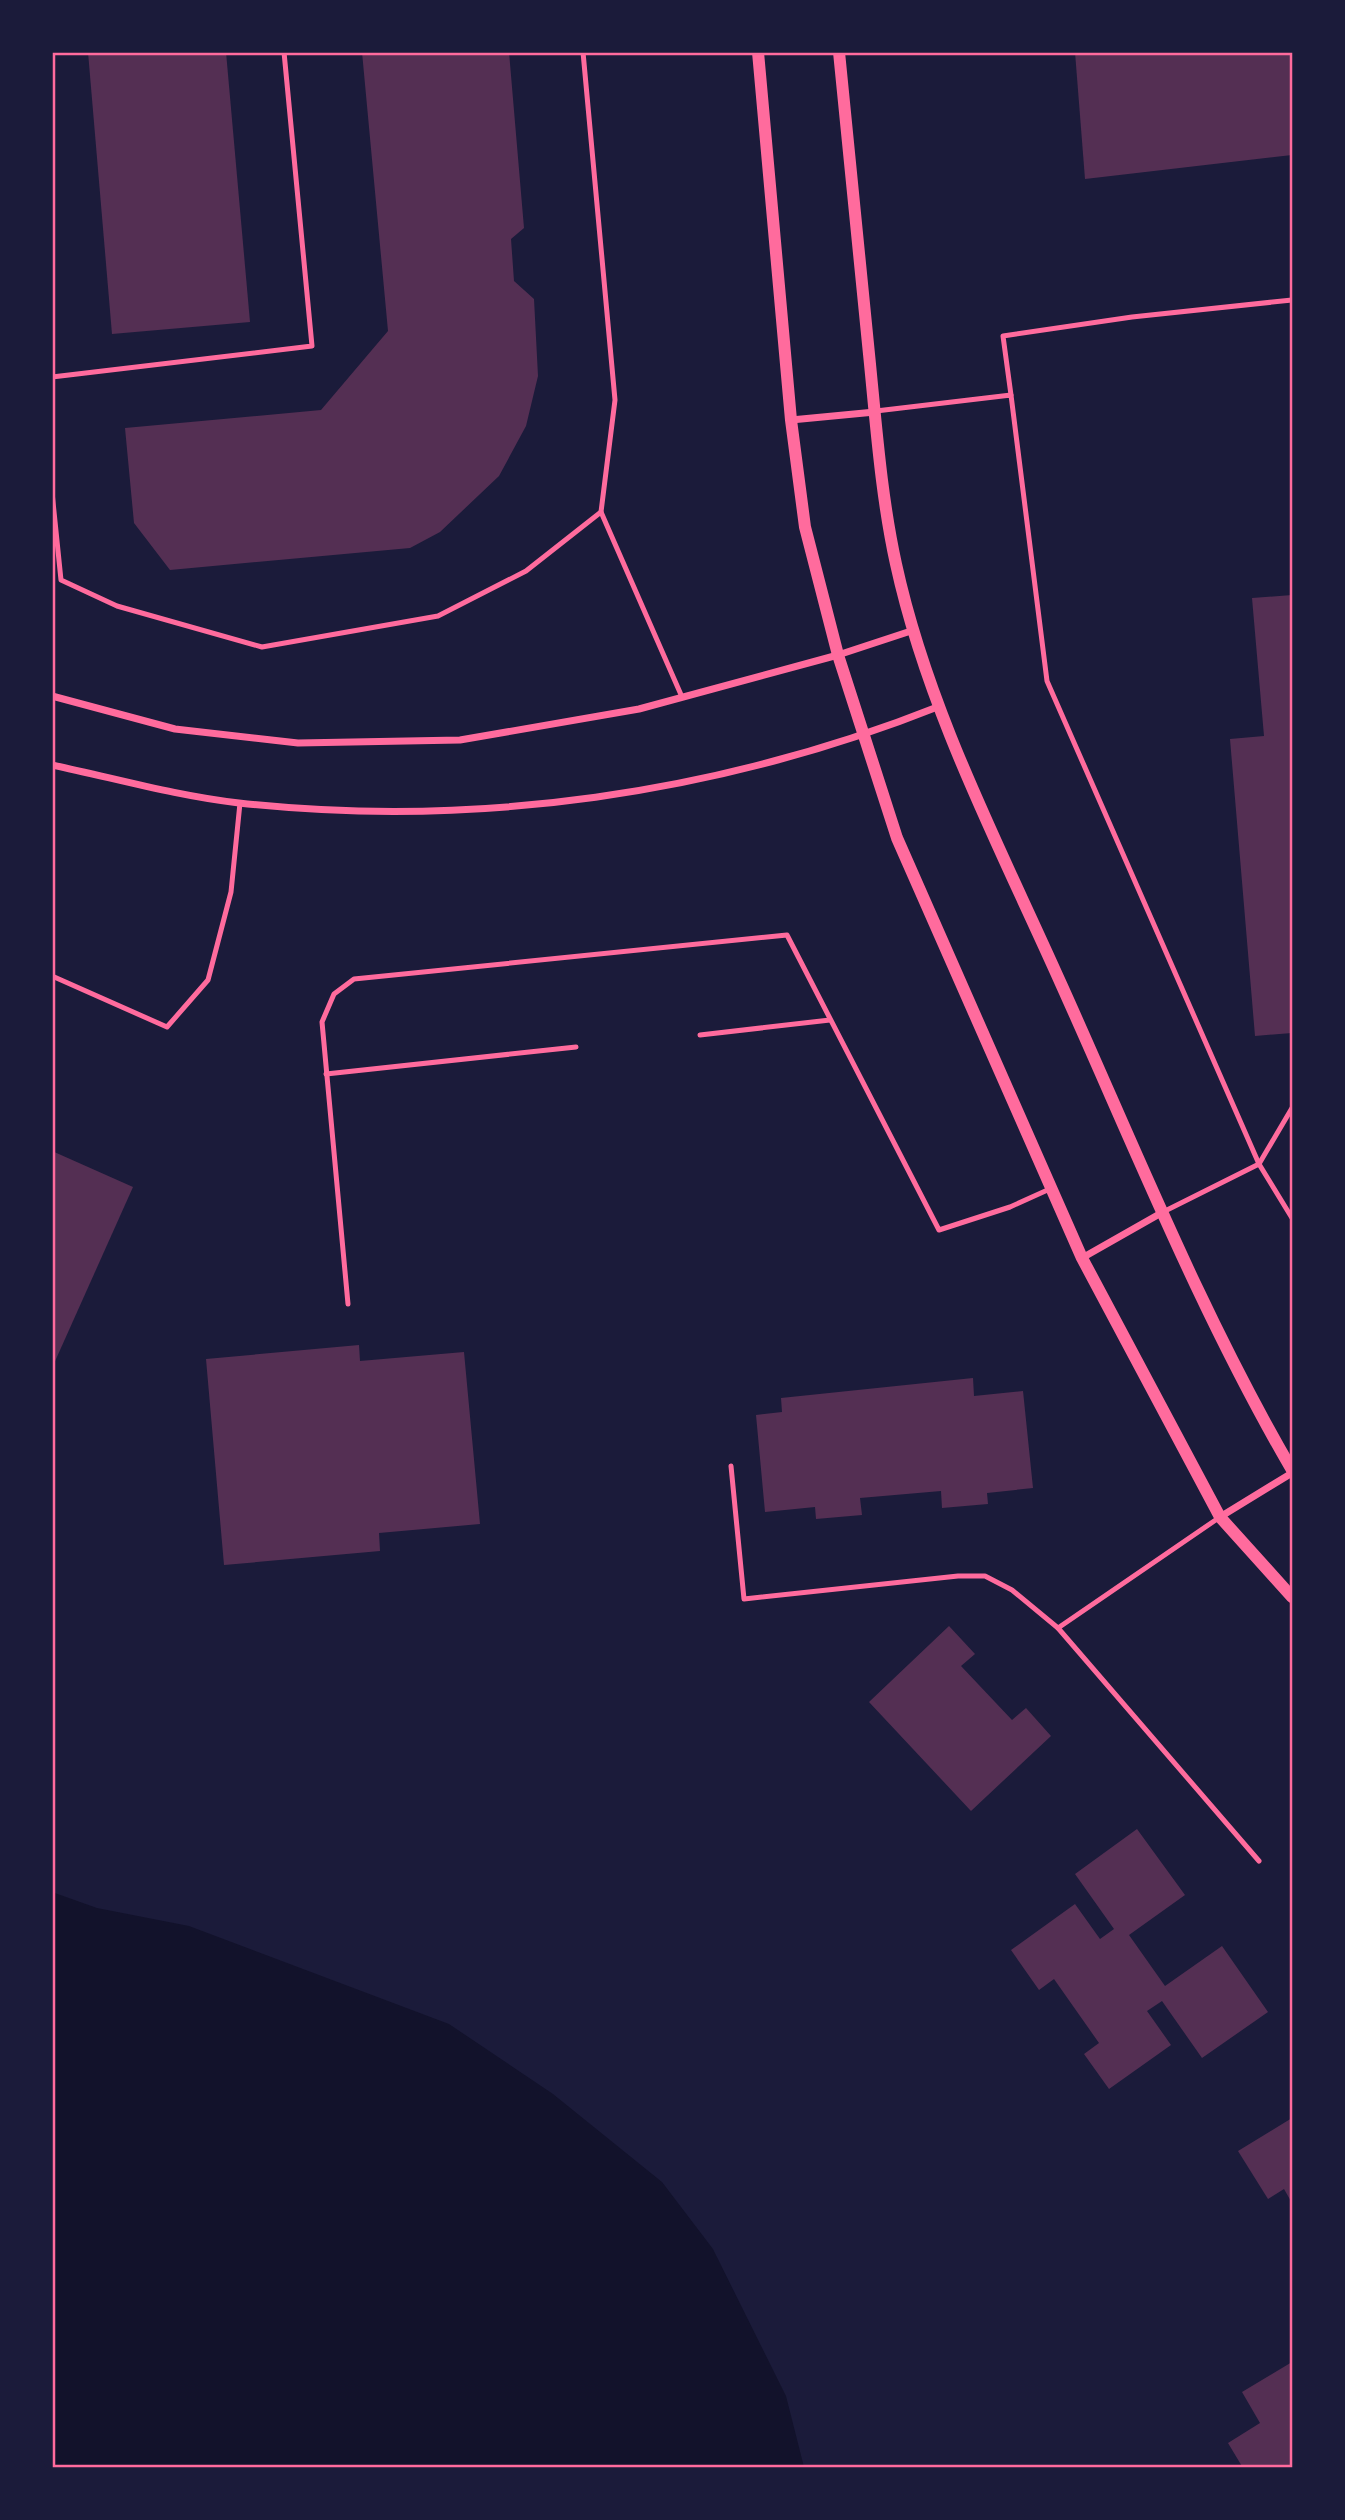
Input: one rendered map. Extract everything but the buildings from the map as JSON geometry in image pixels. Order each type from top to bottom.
[{"type":"street","points":[[758,52],[791,420],[806,527],[862,737],[897,838],[1082,1258],[1220,1517],[1293,1597]]},
{"type":"street","points":[[839,52],[874,412],[895,562],[914,630],[940,706],[1163,1212],[1251,1400],[1293,1471],[1220,1517]]},
{"type":"street","points":[[791,420],[874,412]]},
{"type":"street","points":[[52,696],[175,729],[298,743],[460,740],[639,709],[838,655],[914,630]]},
{"type":"street","points":[[52,765],[240,803],[335,812],[507,809],[651,791],[862,737],[940,706]]},
{"type":"street","points":[[1082,1258],[1163,1212]]},
{"type":"lane","points":[[52,377],[312,346],[285,52]]},
{"type":"lane","points":[[583,52],[615,401],[601,512],[682,697]]},
{"type":"lane","points":[[1293,300],[1132,317],[1003,336],[1047,681],[1259,1164],[1293,1218]]},
{"type":"lane","points":[[874,412],[1011,395]]},
{"type":"lane","points":[[52,492],[61,580],[117,606],[262,647],[438,616],[526,570],[601,512]]},
{"type":"lane","points":[[52,976],[167,1027],[208,980],[231,892],[240,803]]},
{"type":"lane","points":[[348,1304],[322,1022],[334,995],[354,979],[787,935],[939,1230],[1010,1207],[1052,1188]]},
{"type":"lane","points":[[700,1035],[830,1020]]},
{"type":"lane","points":[[326,1073],[576,1048]]},
{"type":"lane","points":[[1163,1212],[1259,1164],[1293,1108]]},
{"type":"lane","points":[[731,1466],[744,1599],[958,1576],[985,1576],[1012,1590],[1058,1628],[1259,1861]]},
{"type":"lane","points":[[1058,1628],[1220,1517]]},
{"type":"shaded area","points":[[52,1892],[97,1908],[189,1926],[449,2024],[553,2094],[662,2182],[713,2249],[786,2396],[804,2467],[53,2467]]}]
